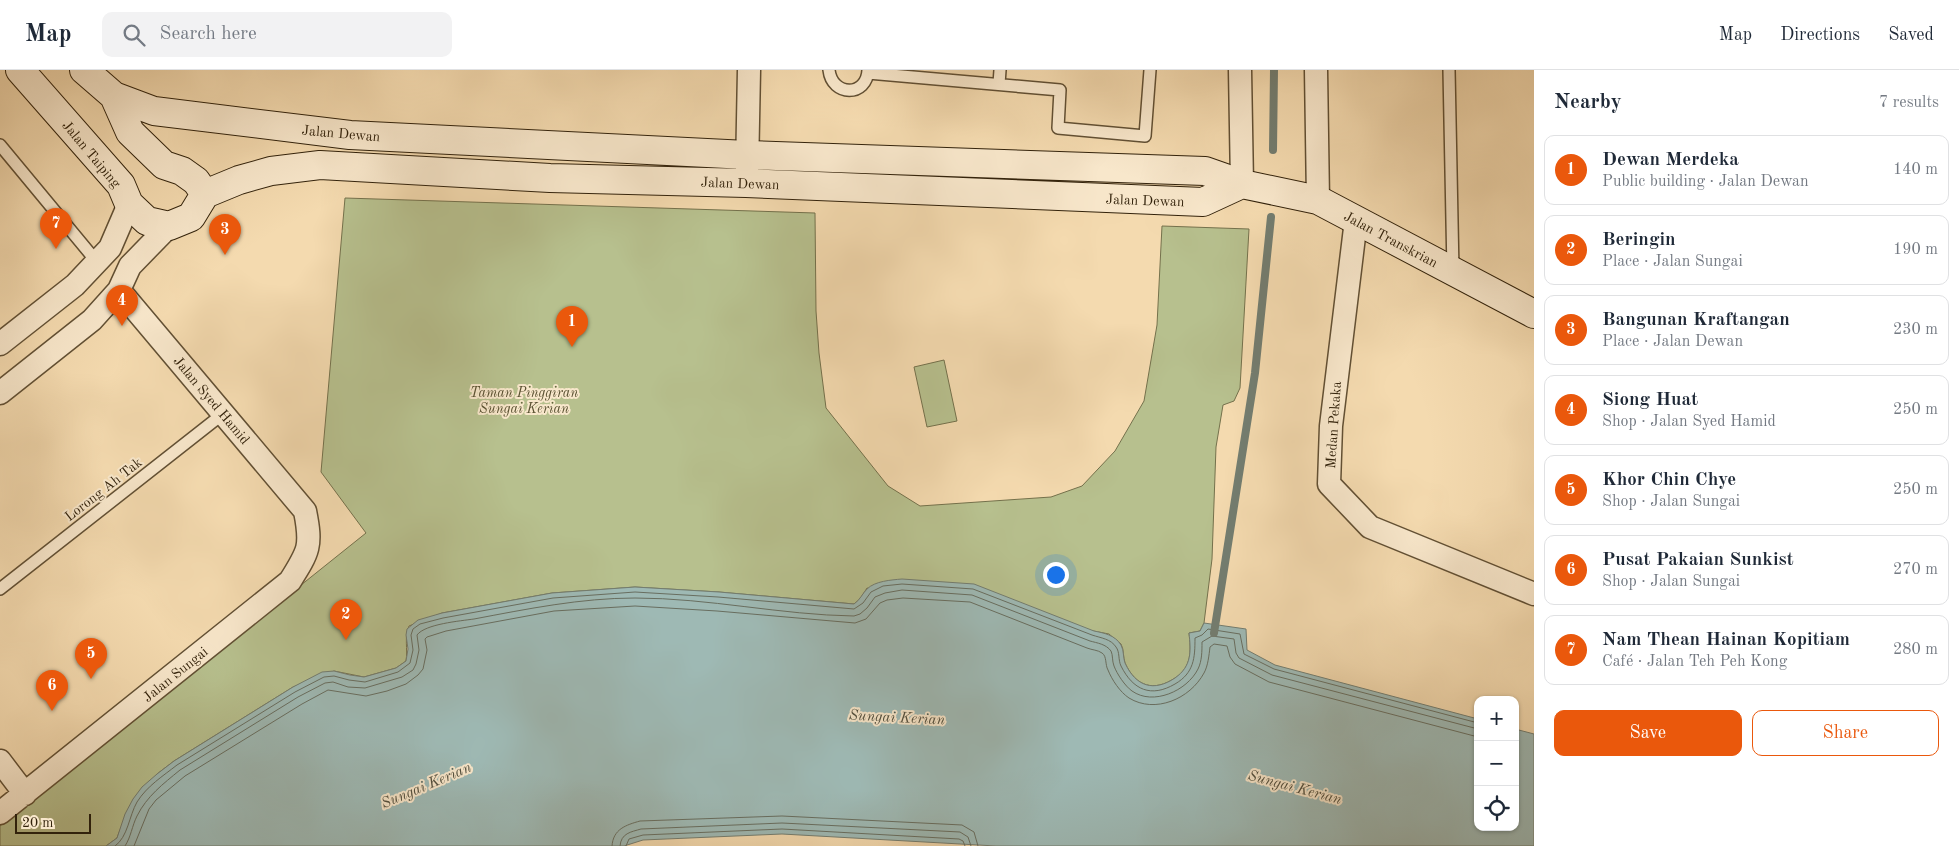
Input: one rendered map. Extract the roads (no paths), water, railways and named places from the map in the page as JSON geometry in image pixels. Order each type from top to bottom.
[{"type":"main road","name":"Jalan Taiping","points":[[20,70],[121,185],[129,204],[147,222],[170,226]]},
{"type":"main road","points":[[84,70],[114,96],[130,132],[164,165],[182,171],[196,181],[205,194],[191,218],[170,226]]},
{"type":"main road","name":"Jalan Dewan","points":[[114,96],[154,111],[350,136],[747,155],[1205,171],[1242,184]]},
{"type":"main road","points":[[550,178],[552,145]]},
{"type":"main road","name":"Jalan Dewan","points":[[205,194],[239,180],[271,171],[320,166],[550,178],[746,183],[1203,202],[1242,184]]},
{"type":"main road","name":"Jalan Transkrian","points":[[1242,184],[1318,200],[1534,314]]},
{"type":"street","points":[[746,183],[750,70]]},
{"type":"street","points":[[1240,70],[1242,184]]},
{"type":"street","points":[[1316,70],[1318,200]]},
{"type":"street","points":[[0,344],[75,285],[110,248],[129,204]]},
{"type":"street","name":"Medan Pekaka","points":[[1356,220],[1331,426],[1329,484],[1370,527],[1534,594]]},
{"type":"street","points":[[0,393],[92,320],[119,290],[130,266],[170,226]]},
{"type":"street","name":"Jalan Syed Hamid","points":[[119,290],[305,511]]},
{"type":"street","name":"Jalan Sungai","points":[[0,813],[290,581],[306,556],[309,533],[305,511]]},
{"type":"street","points":[[0,761],[25,794]]},
{"type":"lane","points":[[826,70],[837,86],[848,90],[854,90],[863,84],[868,72],[1060,90],[1058,128],[1146,136],[1150,70]]},
{"type":"lane","points":[[999,84],[1000,70]]},
{"type":"lane","points":[[1449,70],[1453,271]]},
{"type":"lane","points":[[0,145],[97,262]]},
{"type":"lane","name":"Lorong Ah Tak","points":[[0,589],[224,413]]},
{"type":"water","name":"Sungai Kerian","points":[[902,579],[974,584],[1094,631],[1109,635],[1121,645],[1129,671],[1146,685],[1160,685],[1181,673],[1189,658],[1189,633],[1200,631],[1204,623],[1246,629],[1247,650],[1275,665],[1474,718],[1474,831],[1519,831],[1519,730],[1534,734],[1534,846],[996,846],[782,834],[643,840],[624,846],[106,846],[117,838],[125,814],[142,787],[174,761],[293,687],[322,672],[334,671],[364,677],[396,668],[406,661],[408,649],[407,629],[418,620],[442,613],[552,593],[635,587],[719,592],[854,604],[870,586],[883,581]]},
{"type":"waterway","points":[[1273,150],[1274,70]]},
{"type":"waterway","points":[[1214,633],[1255,373],[1271,217]]},
{"type":"place","name":"Nam Thean Hainan Kopitiam","points":[[56,249]]},
{"type":"place","name":"Bangunan Kraftangan","points":[[225,255]]},
{"type":"place","name":"Siong Huat","points":[[122,326]]},
{"type":"place","name":"Dewan Merdeka","points":[[572,347]]},
{"type":"place","name":"Beringin","points":[[346,640]]},
{"type":"place","name":"Khor Chin Chye","points":[[91,679]]},
{"type":"place","name":"Pusat Pakaian Sunkist","points":[[52,711]]},
{"type":"park label","name":"Taman Pinggiran Sungai Kerian","points":[[524,400]]}]
